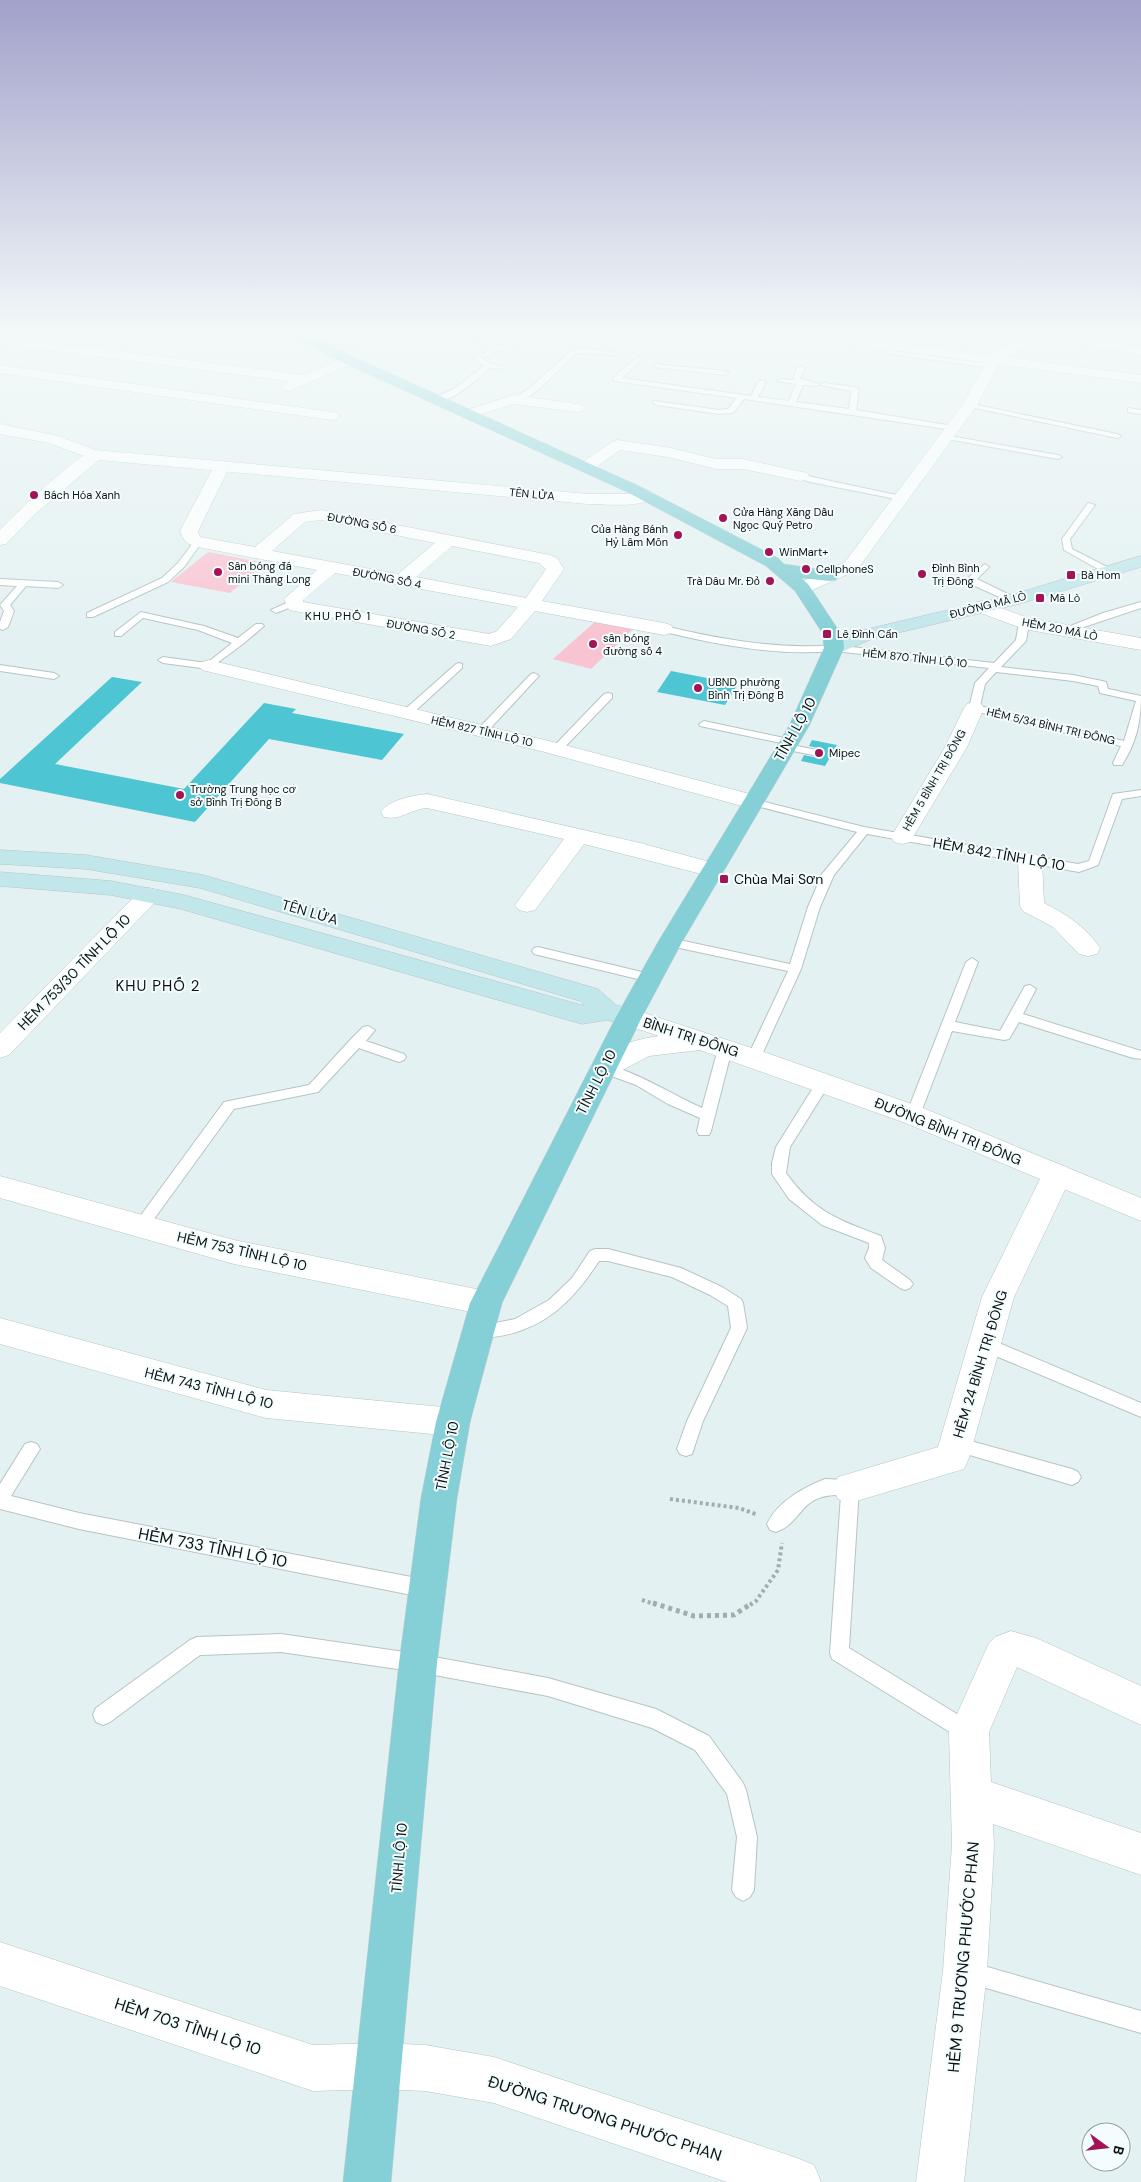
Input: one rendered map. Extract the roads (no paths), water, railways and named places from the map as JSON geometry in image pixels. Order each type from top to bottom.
[{"type":"main road","points":[[513,434],[678,511],[780,568],[802,588],[830,631],[833,637],[834,648]]},
{"type":"main road","name":"ĐƯỜNG MÃ LÒ","points":[[834,648],[866,635],[1013,600],[1141,561]]},
{"type":"main road","points":[[780,568],[804,574],[830,576]]},
{"type":"main road","name":"TỈNH LỘ 10","points":[[368,2182],[418,1663],[439,1498],[453,1422],[481,1318],[603,1068],[618,1014],[650,978],[806,712],[834,648]]},
{"type":"main road","name":"TÊN LỬA","points":[[0,857],[86,862],[203,882],[589,995],[618,1014]]},
{"type":"main road","name":"TÊN LỬA","points":[[0,879],[72,884],[184,902],[582,1015],[618,1014]]},
{"type":"street","name":"TÊN LỬA","points":[[28,434],[53,438],[95,456],[588,499],[637,499],[647,496]]},
{"type":"street","points":[[802,588],[851,566],[949,434]]},
{"type":"street","points":[[586,467],[616,444],[671,453],[689,459],[716,464],[743,464],[802,476]]},
{"type":"street","points":[[0,540],[29,510],[95,456]]},
{"type":"street","points":[[198,542],[192,540],[189,531],[222,466]]},
{"type":"street","name":"ĐƯỜNG SỐ 6","points":[[300,518],[319,497]]},
{"type":"street","name":"ĐƯỜNG SỐ 6","points":[[300,518],[314,515],[328,516],[551,562],[555,569],[530,604]]},
{"type":"street","points":[[259,553],[300,518]]},
{"type":"street","points":[[402,580],[448,540]]},
{"type":"street","name":"ĐƯỜNG SỐ 4","points":[[198,542],[664,628]]},
{"type":"street","name":"ĐƯỜNG SỐ 2","points":[[331,567],[284,606],[491,640],[504,635],[530,604]]},
{"type":"street","name":"HẺM 20 MÃ LÒ","points":[[982,607],[1024,623],[1141,644]]},
{"type":"street","name":"HẺM 827 TỈNH LỘ 10","points":[[209,666],[557,749],[753,802]]},
{"type":"street","name":"HẺM 5 BÌNH TRỊ ĐÔNG","points":[[902,837],[956,747],[974,708]]},
{"type":"street","points":[[392,812],[414,802],[427,801],[640,850],[713,870]]},
{"type":"street","points":[[527,904],[578,836]]},
{"type":"street","points":[[1030,860],[1032,906],[1062,922],[1088,948]]},
{"type":"street","name":"HẺM 753/30 TỈNH LỘ 10","points":[[0,1049],[149,895]]},
{"type":"street","name":"BÌNH TRỊ ĐÔNG","points":[[618,1014],[754,1058]]},
{"type":"street","points":[[603,1068],[624,1054],[650,1046],[682,1043],[717,1046]]},
{"type":"street","name":"ĐƯỜNG BÌNH TRỊ ĐÔNG","points":[[754,1058],[913,1115],[1141,1210]]},
{"type":"street","name":"HẺM 24 BÌNH TRỊ ĐÔNG","points":[[850,1488],[952,1458],[998,1297],[1056,1175]]},
{"type":"street","name":"HẺM 753 TỈNH LỘ 10","points":[[0,1187],[481,1318]]},
{"type":"street","name":"HẺM 743 TỈNH LỘ 10","points":[[0,1331],[266,1404],[453,1422]]},
{"type":"street","points":[[969,1732],[1002,1656],[1010,1648],[1023,1651],[1141,1706]]},
{"type":"street","name":"HẺM 9 TRƯƠNG PHƯỚC PHAN","points":[[940,2182],[962,2014],[965,1971],[973,1845],[969,1732]]},
{"type":"street","points":[[971,1796],[1141,1854]]},
{"type":"street","name":"HẺM 703 TỈNH LỘ 10","points":[[0,1964],[313,2068],[380,2066]]},
{"type":"street","name":"ĐƯỜNG TRƯƠNG PHƯỚC PHAN","points":[[380,2066],[425,2068],[494,2080],[797,2182]]},
{"type":"lane","points":[[954,434],[1058,457]]},
{"type":"lane","points":[[1107,434],[1117,436]]},
{"type":"lane","points":[[802,476],[817,482],[901,498]]},
{"type":"lane","points":[[1091,505],[1066,539],[1068,550],[1108,571]]},
{"type":"lane","points":[[90,616],[165,580],[181,565],[198,542]]},
{"type":"lane","points":[[985,567],[972,578],[976,583],[1013,600]]},
{"type":"lane","points":[[0,582],[58,585]]},
{"type":"lane","points":[[3,627],[9,611],[5,605],[24,583]]},
{"type":"lane","points":[[1063,631],[1106,614],[1141,604]]},
{"type":"lane","points":[[118,634],[141,615],[200,628],[240,642]]},
{"type":"lane","name":"HẺM 5 BÌNH TRỊ ĐÔNG","points":[[974,708],[980,683],[1021,641],[1024,623]]},
{"type":"lane","points":[[164,660],[209,666],[259,626]]},
{"type":"lane","name":"HẺM 870 TỈNH LỘ 10","points":[[664,628],[727,643],[809,650],[834,648],[1073,678],[1102,684],[1104,691],[1141,700]]},
{"type":"lane","points":[[407,713],[459,666]]},
{"type":"lane","points":[[0,668],[54,676]]},
{"type":"lane","points":[[482,731],[534,676]]},
{"type":"lane","points":[[557,749],[608,696]]},
{"type":"lane","name":"HẺM 5/34 BÌNH TRỊ ĐÔNG","points":[[1118,763],[1128,745],[1141,700]]},
{"type":"lane","name":"HẺM 5/34 BÌNH TRỊ ĐÔNG","points":[[974,708],[1128,745]]},
{"type":"lane","points":[[704,724],[818,753]]},
{"type":"lane","name":"HẺM 842 TỈNH LỘ 10","points":[[753,802],[864,830],[1079,868],[1094,863],[1117,796],[1141,793]]},
{"type":"lane","points":[[754,1058],[795,969],[814,907],[828,874],[864,830]]},
{"type":"lane","points":[[670,942],[795,969]]},
{"type":"lane","points":[[538,951],[650,978]]},
{"type":"lane","points":[[913,1115],[972,962]]},
{"type":"lane","points":[[947,1026],[963,1027],[1004,1036],[1030,989]]},
{"type":"lane","points":[[1014,1016],[1138,1055]]},
{"type":"lane","points":[[141,1226],[229,1105],[313,1089],[368,1030]]},
{"type":"lane","points":[[356,1042],[399,1056]]},
{"type":"lane","points":[[704,1132],[717,1046]]},
{"type":"lane","points":[[603,1068],[641,1082],[673,1101],[707,1116]]},
{"type":"lane","points":[[823,1083],[783,1147],[778,1163],[778,1174],[794,1195],[828,1221],[876,1240],[877,1248],[873,1258],[876,1264],[905,1284]]},
{"type":"lane","points":[[481,1318],[519,1325],[555,1304],[577,1282],[595,1255],[608,1255],[676,1272],[716,1291],[735,1303],[739,1328],[695,1420],[686,1449]]},
{"type":"lane","points":[[985,1344],[1141,1410]]},
{"type":"lane","points":[[956,1444],[1028,1462],[1072,1477]]},
{"type":"lane","points":[[0,1500],[31,1449]]},
{"type":"lane","points":[[776,1524],[801,1498],[825,1487],[850,1488],[839,1653],[969,1732]]},
{"type":"lane","name":"HẺM 733 TỈNH LỘ 10","points":[[0,1500],[79,1521],[428,1589]]},
{"type":"lane","points":[[103,1715],[197,1646],[282,1643],[418,1663],[548,1687],[656,1719],[702,1743],[736,1790],[747,1837],[743,1890]]},
{"type":"lane","points":[[965,1971],[1141,2022]]},
{"type":"place","name":"Bách Hóa Xanh","points":[[34,495]]},
{"type":"place","name":"Cửa Hàng Xăng Dầu Ngọc Quý Petro","points":[[723,518]]},
{"type":"place","name":"Của Hàng Bánh Hỷ Lâm Môn","points":[[678,535]]},
{"type":"place","name":"WinMart+","points":[[769,552]]},
{"type":"place","name":"CellphoneS","points":[[806,569]]},
{"type":"place","name":"Sân bóng đá mini Thăng Long","points":[[218,572]]},
{"type":"place","name":"Đình Bình Trị Đông","points":[[922,574]]},
{"type":"place","name":"Bà Hom","points":[[1071,575]]},
{"type":"place","name":"Trà Dâu Mr. Đỏ","points":[[770,581]]},
{"type":"place","name":"Mã Lò","points":[[1040,598]]},
{"type":"place","name":"Lê Đình Cẩn","points":[[827,634]]},
{"type":"place","name":"sân bóng đường số 4","points":[[593,644]]},
{"type":"place","name":"UBND phường Bình Trị Đông B","points":[[698,688]]},
{"type":"place","name":"Mipec","points":[[819,753]]},
{"type":"place","name":"Trường Trung học cơ sở Bình Trị Đông B","points":[[180,795]]},
{"type":"place","name":"Chùa Mai Sơn","points":[[724,879]]},
{"type":"district","name":"KHU PHỐ 1","points":[[338,616]]},
{"type":"district","name":"KHU PHỐ 2","points":[[158,986]]}]
